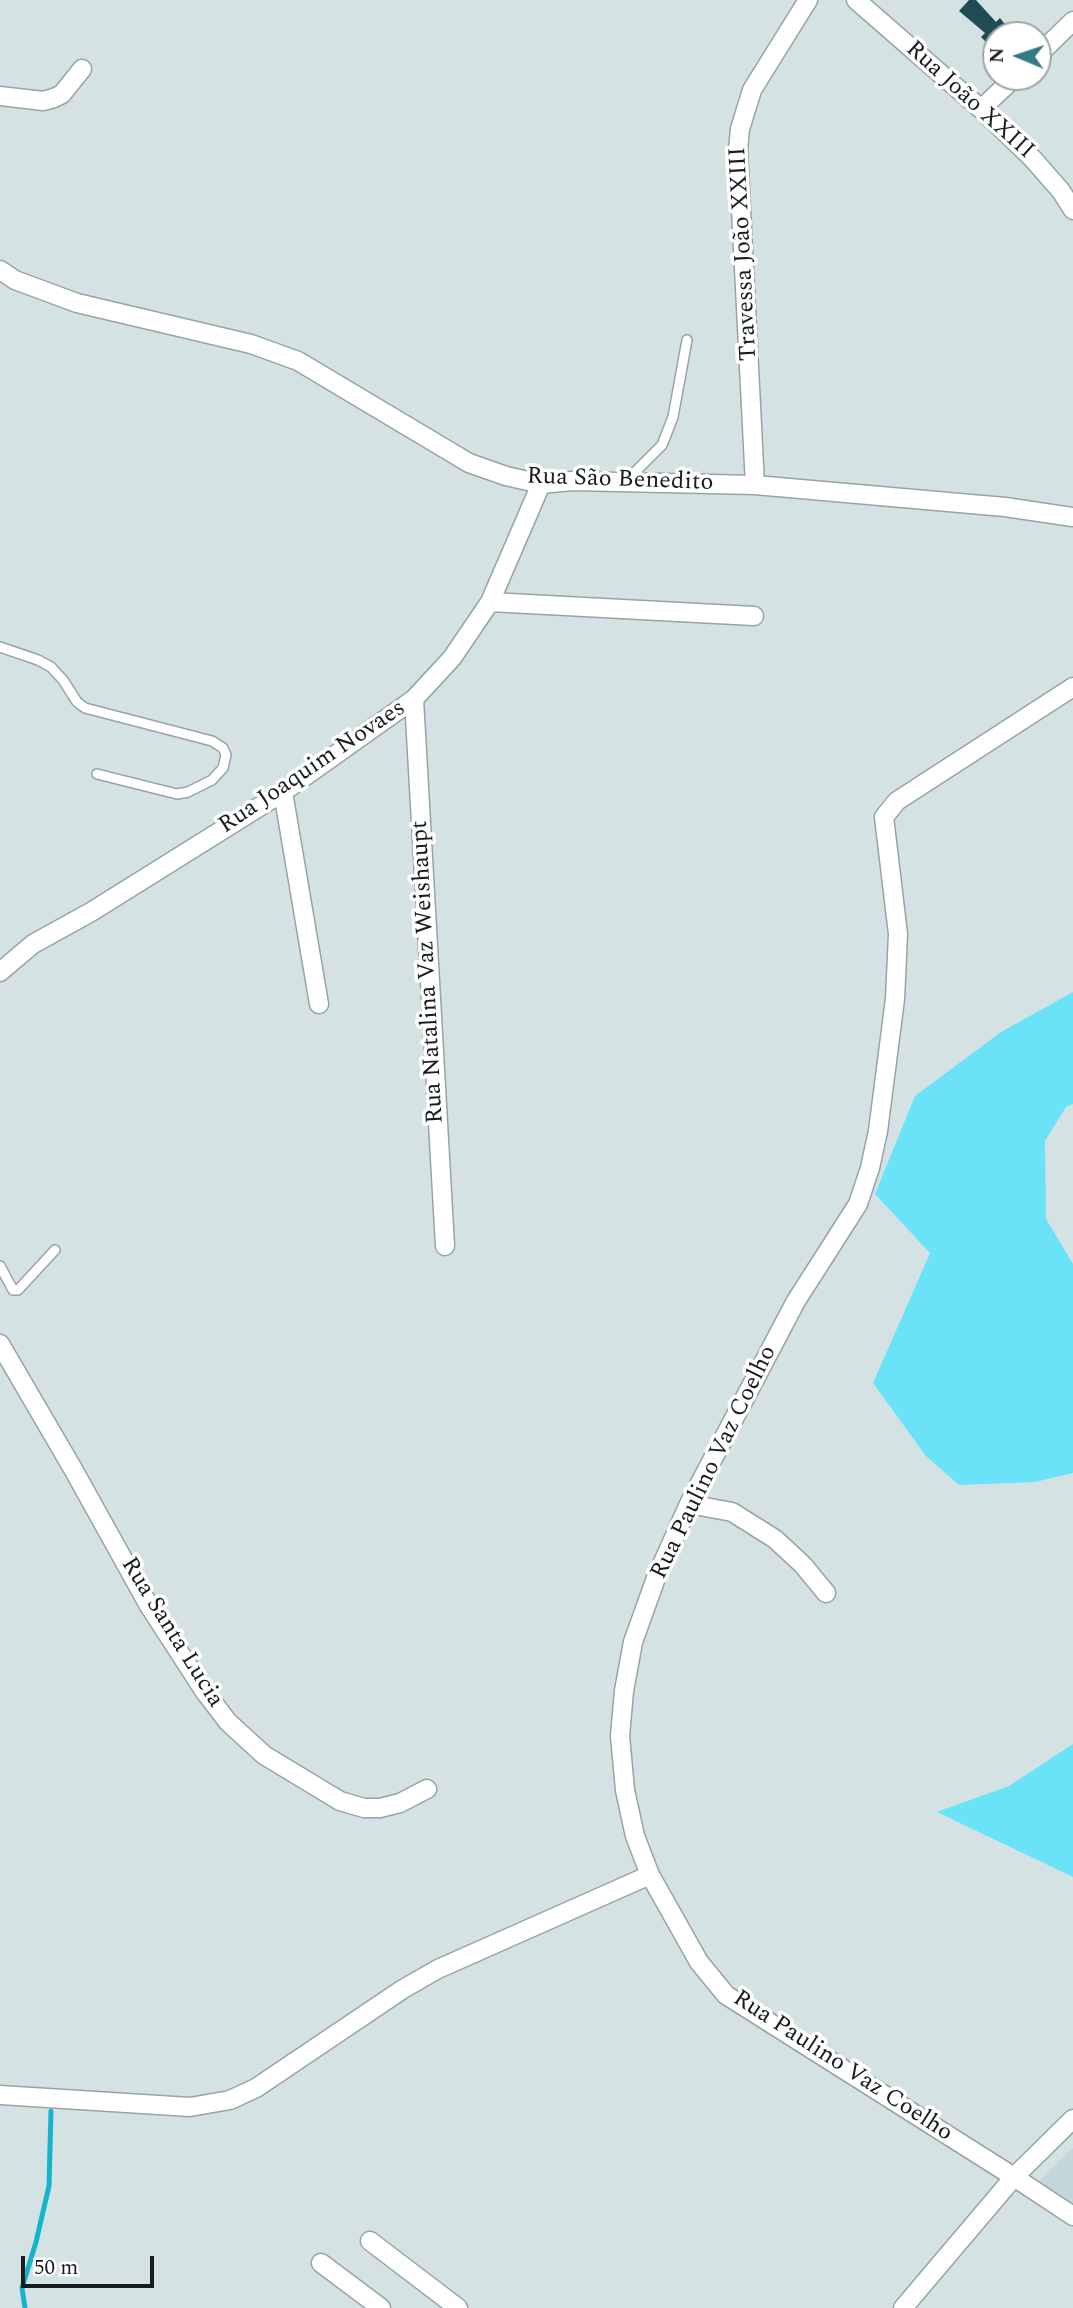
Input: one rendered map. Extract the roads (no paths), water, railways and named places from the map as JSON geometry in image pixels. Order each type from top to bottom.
[{"type":"street","name":"Travessa João XXIII","points":[[755,485],[738,150],[740,129],[752,90],[808,0]]},
{"type":"street","name":"Rua João XXIII","points":[[856,0],[981,109],[1032,158],[1061,191],[1073,210]]},
{"type":"street","points":[[1052,41],[1073,21]]},
{"type":"street","points":[[0,96],[43,101],[54,98],[62,94],[82,69]]},
{"type":"street","points":[[981,109],[1000,91]]},
{"type":"street","name":"Rua São Benedito","points":[[0,270],[15,280],[77,303],[251,344],[298,361],[469,463],[506,476],[541,484],[625,481],[755,485],[980,505],[1073,517]]},
{"type":"street","name":"Rua Joaquim Novaes","points":[[0,972],[33,944],[90,912],[283,792],[414,699],[452,658],[490,601],[541,484]]},
{"type":"street","points":[[490,601],[754,616]]},
{"type":"street","name":"Rua Paulino Vaz Coelho","points":[[1073,687],[897,801],[884,817],[898,934],[895,999],[878,1131],[870,1168],[858,1204],[796,1301],[689,1504],[656,1578],[633,1642],[624,1691],[620,1736],[625,1790],[635,1836],[650,1875],[699,1962],[726,1995],[1073,2216]]},
{"type":"street","name":"Rua Natalina Vaz Weishaupt","points":[[414,699],[444,1245]]},
{"type":"street","points":[[283,792],[319,1004]]},
{"type":"street","name":"Rua Santa Lucia","points":[[0,1344],[74,1469],[148,1604],[205,1692],[228,1722],[264,1755],[340,1801],[364,1808],[380,1808],[400,1803],[427,1789]]},
{"type":"street","points":[[689,1504],[732,1512],[775,1539],[803,1565],[826,1593]]},
{"type":"street","points":[[0,2095],[190,2108],[230,2100],[256,2088],[403,1989],[438,1969],[650,1875]]},
{"type":"street","points":[[903,2308],[1014,2177],[1073,2119]]},
{"type":"street","points":[[370,2241],[458,2308]]},
{"type":"street","points":[[321,2263],[381,2308]]},
{"type":"lane","points":[[625,481],[662,445],[673,417],[687,340]]},
{"type":"lane","points":[[0,647],[51,667],[77,702],[85,708],[212,741],[226,754],[223,768],[212,780],[188,792],[177,794],[97,774]]},
{"type":"lane","points":[[0,1266],[13,1290],[18,1290],[55,1251]]},
{"type":"waterway","points":[[25,2308],[22,2288],[49,2186],[51,2111]]}]
